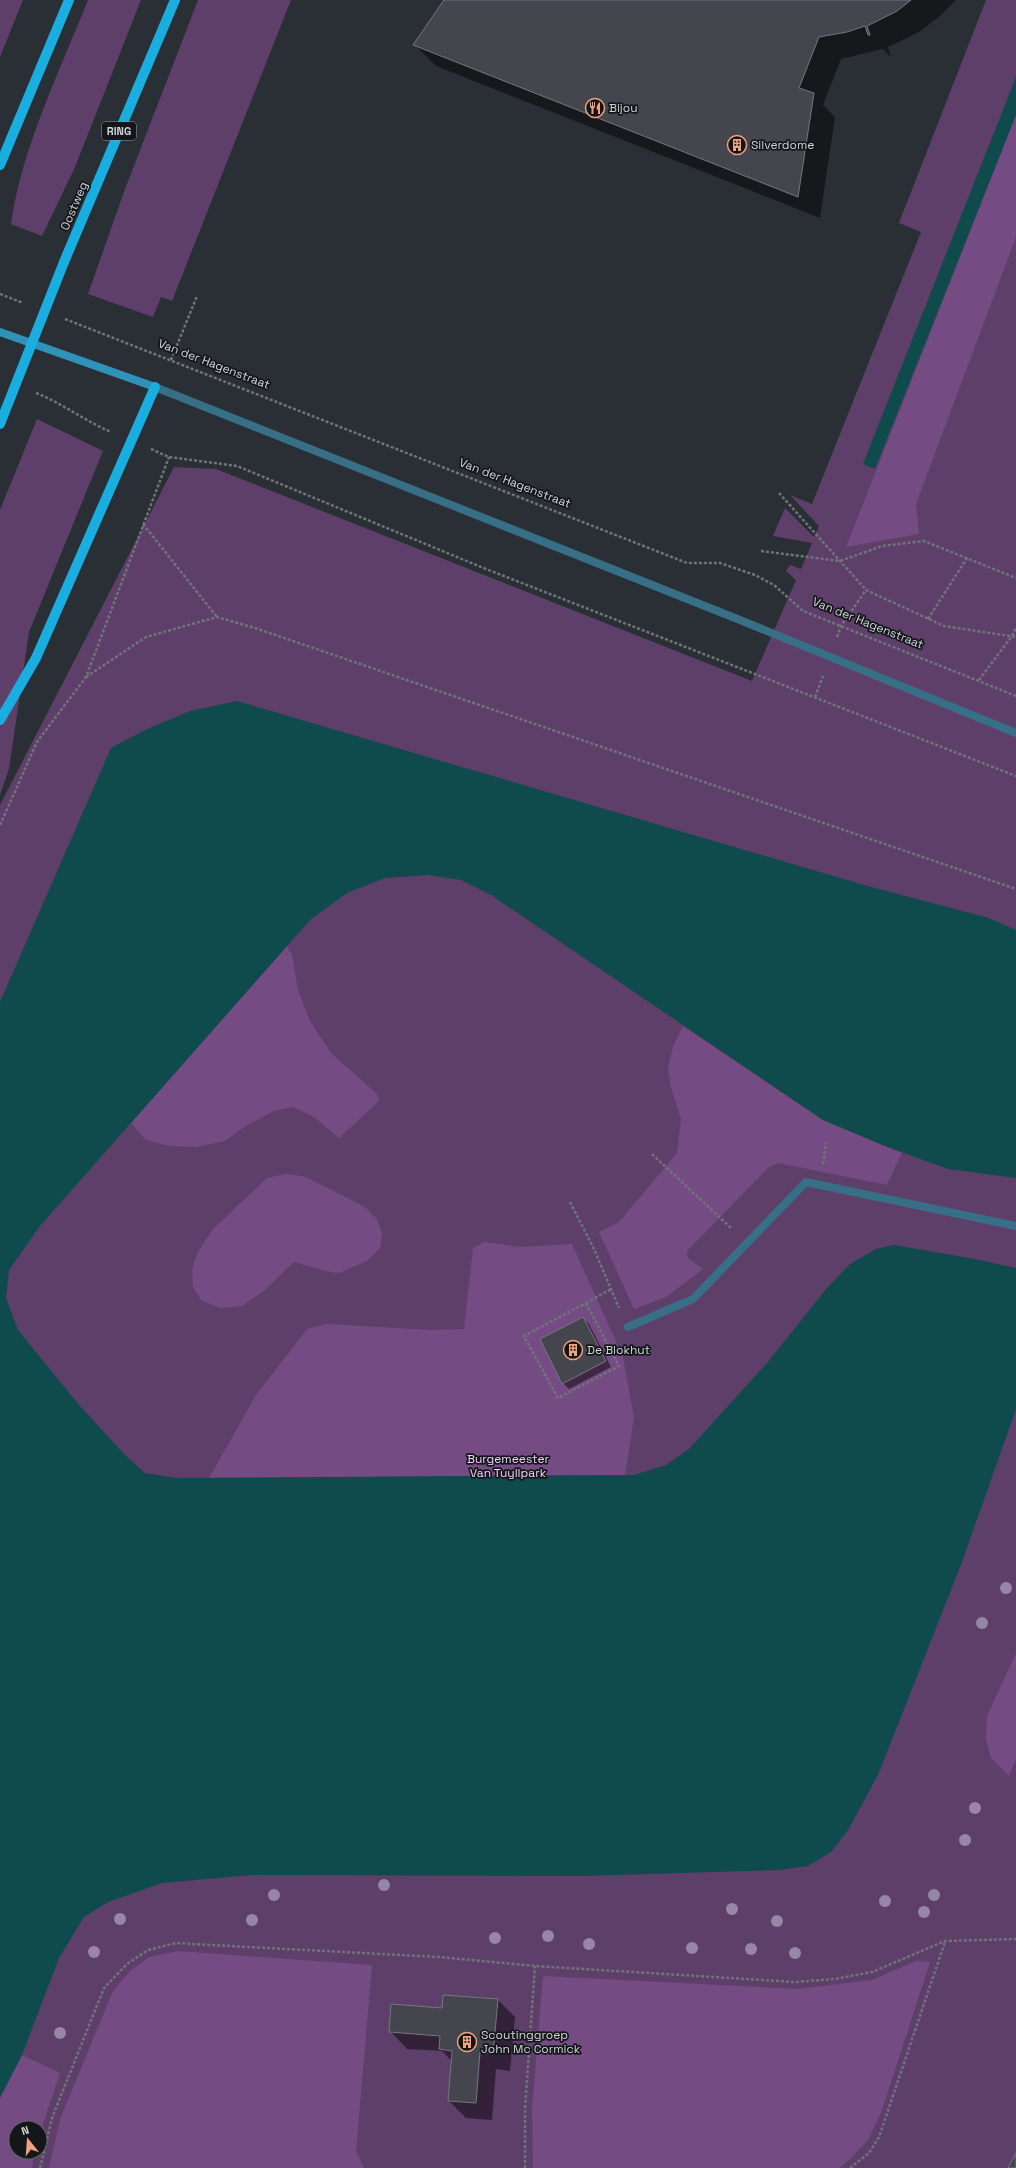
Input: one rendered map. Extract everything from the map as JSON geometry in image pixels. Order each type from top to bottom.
[{"type":"main road","points":[[0,165],[69,0]]},
{"type":"main road","name":"Oostweg","points":[[0,424],[64,262],[175,0]]},
{"type":"main road","points":[[0,720],[36,658],[155,387]]},
{"type":"street","points":[[0,332],[155,387],[740,620],[1016,733]]},
{"type":"street","points":[[628,1327],[693,1299],[806,1182],[1016,1226]]},
{"type":"path","points":[[0,294],[30,306]]},
{"type":"path","points":[[171,360],[197,296]]},
{"type":"path","name":"Van der Hagenstraat","points":[[59,317],[687,563],[720,563],[755,575],[774,585],[804,611],[1016,696]]},
{"type":"path","points":[[29,390],[50,399],[92,424],[169,457],[237,466],[486,569],[1016,776]]},
{"type":"path","points":[[0,825],[37,742],[86,677],[142,524],[169,457]]},
{"type":"path","points":[[779,493],[866,590],[944,626],[1014,636]]},
{"type":"path","points":[[142,524],[217,617]]},
{"type":"path","points":[[762,551],[840,561],[882,546],[924,541],[1016,578]]},
{"type":"path","points":[[928,619],[967,558]]},
{"type":"path","points":[[86,677],[146,637],[217,617],[255,628],[1016,888]]},
{"type":"path","points":[[978,680],[1014,636],[1016,628]]},
{"type":"path","points":[[652,1154],[747,1242]]},
{"type":"path","points":[[570,1202],[594,1249],[628,1327],[606,1341]]},
{"type":"path","points":[[586,1303],[619,1366],[558,1398],[524,1336],[611,1289]]},
{"type":"path","points":[[40,2168],[52,2118],[104,1988],[126,1964],[148,1950],[176,1943],[438,1957],[535,1966],[795,1982],[835,1979],[872,1972],[945,1941],[1016,1939]]},
{"type":"path","points":[[850,2168],[869,2153],[879,2137],[945,1941]]},
{"type":"path","points":[[525,2168],[524,2109],[535,1966]]},
{"type":"green space","points":[[0,0],[23,0],[0,57]]},
{"type":"green space","points":[[88,0],[141,0],[75,167],[42,236],[11,224],[16,196],[32,139]]},
{"type":"green space","points":[[198,0],[291,0],[172,301],[161,297],[153,317],[88,294],[125,189]]},
{"type":"green space","name":"Burgemeester Van Tuyllpark","points":[[986,0],[1016,0],[1016,2168],[0,2168],[0,805],[174,467],[216,469],[752,681],[796,580],[786,571],[790,565],[801,569],[812,543],[773,536],[785,508],[814,537],[819,526],[790,495],[812,504],[921,232],[899,223]]},
{"type":"green space","points":[[1016,115],[1016,237],[916,504],[919,534],[846,547]]},
{"type":"green space","points":[[37,419],[103,451],[29,632],[9,769],[0,795],[0,510]]},
{"type":"green space","points":[[287,946],[292,955],[298,990],[310,1021],[331,1053],[377,1094],[379,1101],[339,1138],[314,1117],[293,1107],[274,1111],[244,1127],[225,1141],[197,1147],[169,1146],[146,1140],[131,1123]]},
{"type":"green space","points":[[683,1026],[823,1120],[902,1153],[887,1185],[778,1163],[768,1168],[687,1251],[688,1258],[703,1269],[666,1297],[634,1309],[599,1232],[619,1222],[677,1153],[681,1119],[670,1085],[668,1067],[673,1047]]},
{"type":"green space","points":[[286,1174],[306,1177],[365,1207],[377,1219],[382,1234],[380,1248],[367,1261],[339,1273],[325,1271],[294,1262],[265,1290],[242,1306],[221,1308],[202,1301],[193,1287],[192,1269],[198,1252],[212,1230],[267,1178]]},
{"type":"green space","points":[[484,1242],[520,1247],[572,1244],[623,1357],[634,1418],[625,1475],[209,1478],[256,1395],[307,1329],[327,1324],[432,1330],[464,1329],[473,1248]]},
{"type":"green space","points":[[1016,1653],[1016,1759],[1009,1776],[991,1758],[986,1739],[987,1716]]},
{"type":"green space","points":[[178,1951],[372,1965],[356,2151],[364,2168],[49,2168],[60,2119],[113,1991],[130,1971],[149,1957]]},
{"type":"green space","points":[[916,1961],[930,1962],[882,2110],[868,2140],[839,2168],[533,2168],[532,2109],[543,1976],[798,1989],[872,1980]]},
{"type":"green space","points":[[22,2055],[60,2073],[44,2120],[8,2120],[8,2160],[33,2160],[32,2168],[0,2168],[0,2098]]},
{"type":"water","points":[[1016,77],[1016,115],[875,469],[863,464]]},
{"type":"water","points":[[237,701],[864,885],[989,918],[1016,930],[1016,1178],[948,1169],[885,1146],[823,1120],[491,895],[461,880],[427,875],[385,878],[347,893],[310,920],[40,1226],[9,1270],[6,1298],[18,1330],[79,1405],[125,1455],[145,1473],[176,1478],[634,1475],[666,1465],[689,1449],[767,1363],[827,1288],[850,1264],[876,1249],[894,1245],[975,1259],[1016,1268],[1016,1409],[962,1562],[878,1775],[848,1830],[831,1852],[808,1866],[779,1870],[582,1876],[252,1875],[162,1883],[108,1902],[84,1917],[59,1958],[22,2055],[0,2098],[0,1002],[111,748],[143,731],[190,711]]},
{"type":"building","name":"Silverdome","points":[[444,0],[911,0],[897,11],[867,26],[870,35],[868,35],[865,26],[847,32],[819,37],[799,88],[814,93],[798,197],[413,45]]},
{"type":"building","name":"De Blokhut","points":[[583,1317],[606,1361],[562,1384],[540,1339]]},
{"type":"building","name":"Scoutinggroep John Mc Cormick","points":[[443,1995],[498,1999],[493,2054],[480,2052],[476,2103],[448,2101],[452,2051],[439,2049],[440,2036],[389,2032],[391,2004],[442,2008]]},
{"type":"building","points":[[1016,2153],[1016,2168],[1008,2168]]},
{"type":"place","name":"Bijou","points":[[595,108]]},
{"type":"place","name":"Silverdome","points":[[737,145]]},
{"type":"place","name":"De Blokhut","points":[[573,1350]]},
{"type":"place","name":"Scoutinggroep John Mc Cormick","points":[[467,2042]]}]
